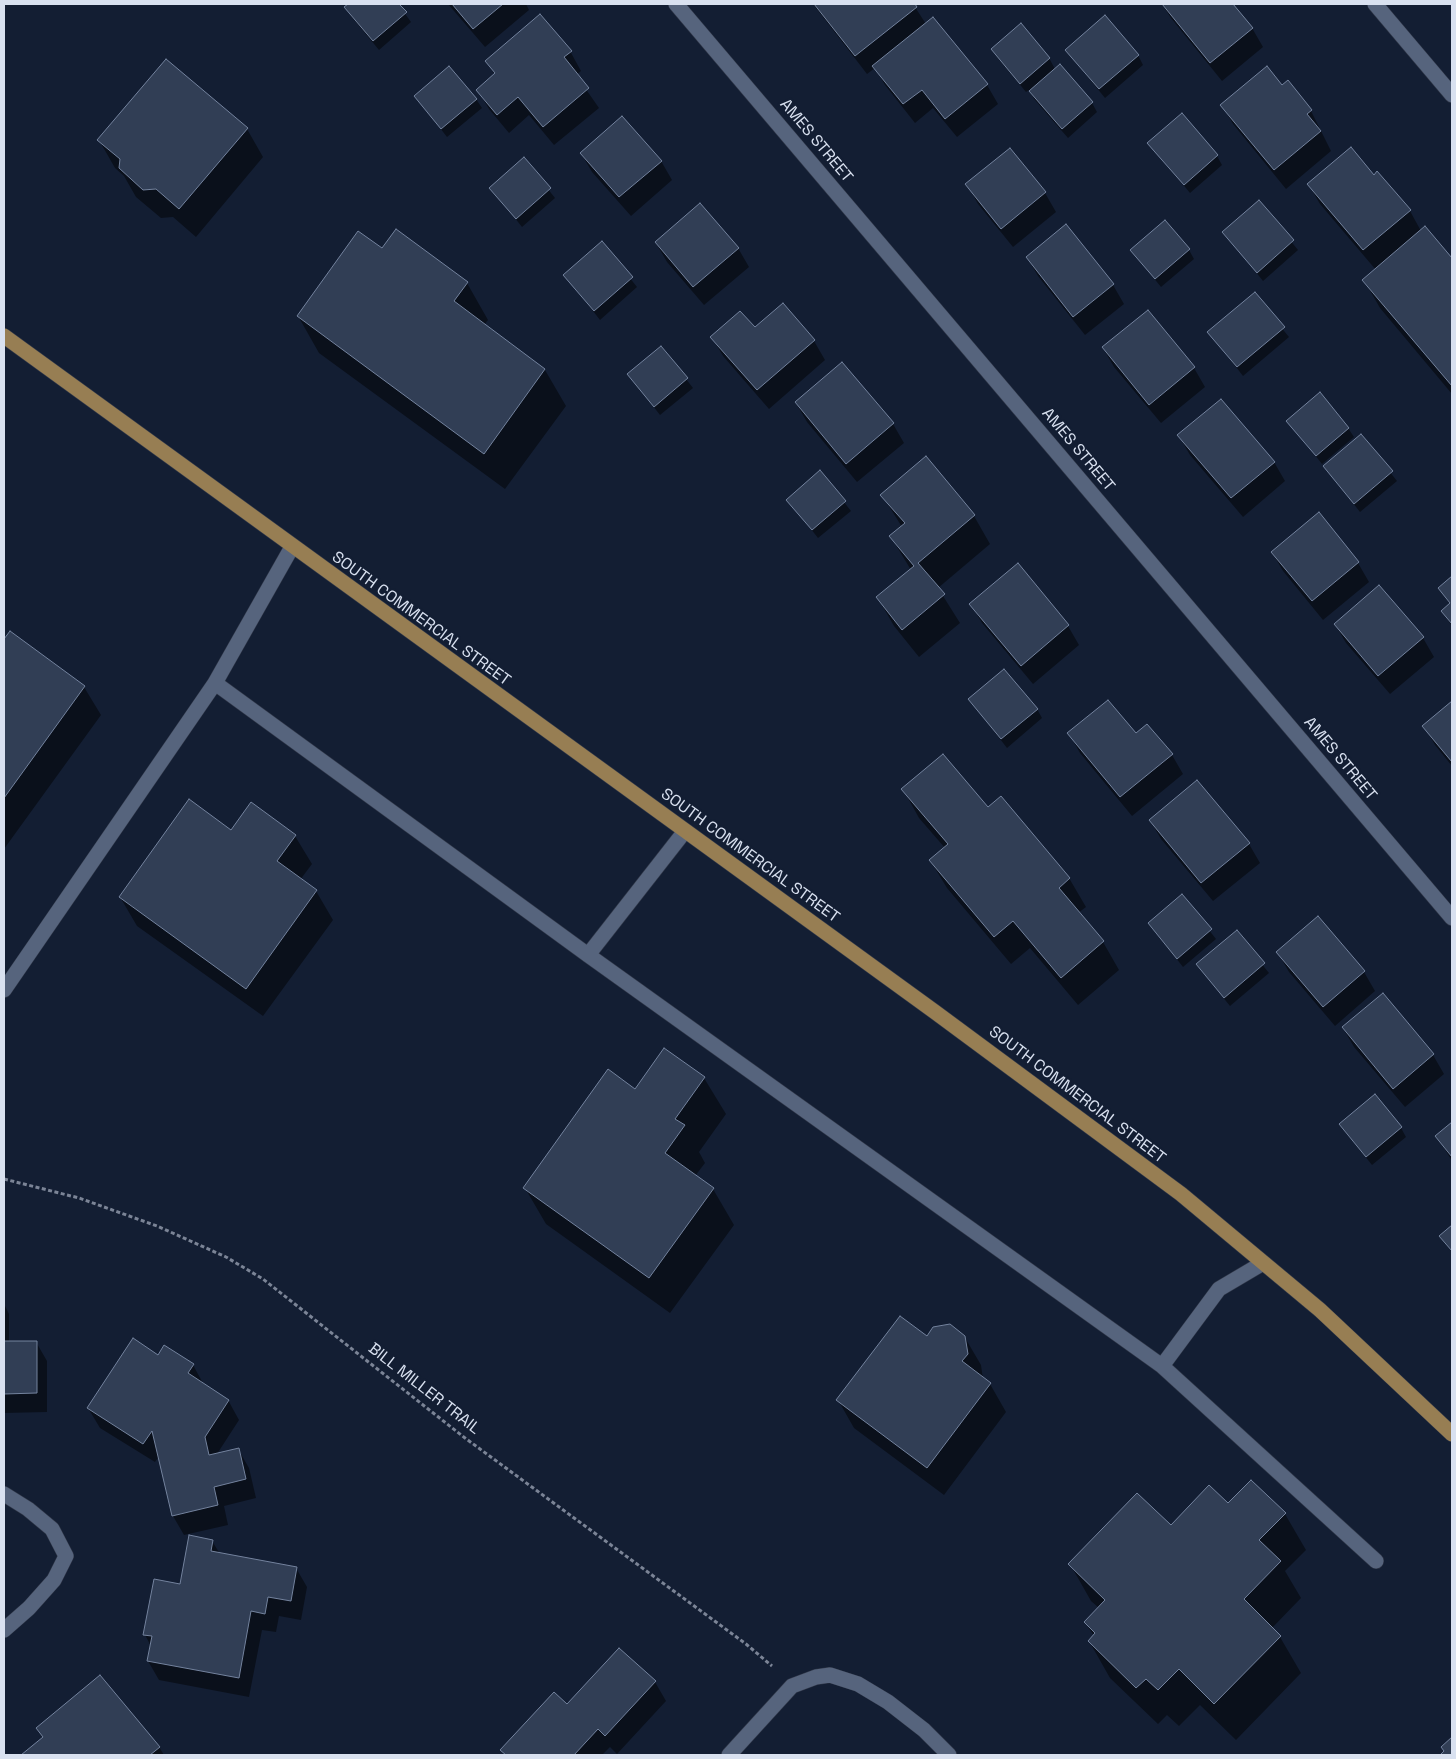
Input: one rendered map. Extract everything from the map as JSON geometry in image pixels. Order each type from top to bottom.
[{"type":"main road","name":"SOUTH COMMERCIAL STREET","points":[[4,336],[292,547],[935,1012],[1181,1194],[1320,1310],[1452,1434]]},
{"type":"street","name":"AMES STREET","points":[[676,4],[1452,918]]},
{"type":"street","points":[[1374,4],[1452,95]]},
{"type":"street","points":[[4,990],[215,683],[292,547]]},
{"type":"street","points":[[215,683],[588,955],[1162,1366],[1376,1561]]},
{"type":"street","points":[[588,955],[685,832]]},
{"type":"street","points":[[1162,1366],[1219,1289],[1263,1263]]},
{"type":"street","points":[[4,1494],[28,1509],[52,1529],[66,1556],[54,1580],[29,1608],[4,1630]]},
{"type":"street","points":[[729,1755],[792,1686],[816,1677],[830,1675],[858,1684],[888,1702],[924,1730],[949,1755]]},
{"type":"path","name":"BILL MILLER TRAIL","points":[[4,1179],[79,1198],[157,1226],[226,1257],[263,1279],[465,1438],[746,1644],[792,1686]]},
{"type":"building","points":[[348,4],[399,4],[407,12],[373,41],[344,7]]},
{"type":"building","points":[[452,4],[503,4],[473,29]]},
{"type":"building","points":[[814,4],[915,4],[917,7],[855,56]]},
{"type":"building","points":[[1162,4],[1233,4],[1253,28],[1210,63]]},
{"type":"building","points":[[540,14],[572,51],[564,57],[589,88],[543,127],[518,97],[497,115],[476,90],[495,73],[485,61]]},
{"type":"building","points":[[1105,15],[1139,55],[1099,89],[1065,50]]},
{"type":"building","points":[[933,17],[988,84],[945,119],[922,90],[903,104],[872,66]]},
{"type":"building","points":[[1021,23],[1050,58],[1020,84],[991,49]]},
{"type":"building","points":[[166,59],[248,128],[179,209],[156,189],[143,190],[119,168],[120,159],[97,140]]},
{"type":"building","points":[[1060,64],[1093,102],[1062,129],[1029,91]]},
{"type":"building","points":[[449,66],[477,99],[441,129],[414,96]]},
{"type":"building","points":[[1267,66],[1282,85],[1288,80],[1312,110],[1307,114],[1321,131],[1274,170],[1220,105]]},
{"type":"building","points":[[1182,113],[1218,155],[1184,185],[1147,143]]},
{"type":"building","points":[[622,116],[662,161],[619,197],[580,153]]},
{"type":"building","points":[[1351,147],[1374,175],[1377,171],[1411,210],[1363,250],[1307,184]]},
{"type":"building","points":[[1010,148],[1046,192],[1001,229],[965,184]]},
{"type":"building","points":[[524,157],[551,188],[516,219],[489,188]]},
{"type":"building","points":[[1259,200],[1294,240],[1257,273],[1222,232]]},
{"type":"building","points":[[700,203],[739,248],[693,287],[655,242]]},
{"type":"building","points":[[1165,220],[1190,249],[1155,279],[1130,250]]},
{"type":"building","points":[[1066,224],[1114,284],[1073,317],[1026,257]]},
{"type":"building","points":[[1425,226],[1452,258],[1452,386],[1362,280]]},
{"type":"building","points":[[396,229],[468,282],[454,301],[545,369],[484,454],[297,316],[358,231],[382,248]]},
{"type":"building","points":[[602,241],[633,277],[594,311],[563,275]]},
{"type":"building","points":[[1255,292],[1285,327],[1237,367],[1207,332]]},
{"type":"building","points":[[783,303],[815,340],[757,390],[710,337],[740,311],[755,327]]},
{"type":"building","points":[[1148,310],[1195,367],[1149,405],[1102,347]]},
{"type":"building","points":[[661,346],[688,378],[654,407],[627,374]]},
{"type":"building","points":[[842,362],[894,423],[846,464],[795,402]]},
{"type":"building","points":[[1320,392],[1349,428],[1316,456],[1286,421]]},
{"type":"building","points":[[1221,399],[1275,462],[1231,498],[1177,435]]},
{"type":"building","points":[[1361,434],[1393,471],[1354,504],[1323,466]]},
{"type":"building","points":[[926,456],[975,515],[918,563],[945,594],[902,630],[876,597],[914,566],[889,536],[905,523],[880,495]]},
{"type":"building","points":[[820,470],[846,501],[812,530],[786,500]]},
{"type":"building","points":[[1319,512],[1359,562],[1312,601],[1271,552]]},
{"type":"building","points":[[1018,563],[1069,625],[1021,666],[969,604]]},
{"type":"building","points":[[1452,576],[1452,624],[1441,611],[1450,603],[1438,588]]},
{"type":"building","points":[[1379,585],[1424,637],[1378,676],[1334,624]]},
{"type":"building","points":[[10,631],[85,686],[4,798],[4,639]]},
{"type":"building","points":[[1004,669],[1038,709],[1001,739],[968,699]]},
{"type":"building","points":[[1108,700],[1136,733],[1147,724],[1173,754],[1120,797],[1067,733]]},
{"type":"building","points":[[1452,701],[1452,762],[1422,726]]},
{"type":"building","points":[[943,754],[988,807],[1001,796],[1070,878],[1059,888],[1104,941],[1061,978],[1013,921],[994,937],[929,860],[948,844],[901,789]]},
{"type":"building","points":[[1197,780],[1250,843],[1201,883],[1149,820]]},
{"type":"building","points":[[189,799],[231,830],[251,802],[296,835],[277,861],[317,890],[246,989],[119,897]]},
{"type":"building","points":[[1182,894],[1212,929],[1177,959],[1148,923]]},
{"type":"building","points":[[1318,916],[1365,971],[1323,1007],[1276,952]]},
{"type":"building","points":[[1237,930],[1265,963],[1224,998],[1196,964]]},
{"type":"building","points":[[1383,993],[1434,1054],[1393,1089],[1342,1027]]},
{"type":"building","points":[[664,1048],[705,1077],[675,1119],[685,1125],[665,1153],[714,1188],[649,1278],[523,1188],[608,1069],[635,1089]]},
{"type":"building","points":[[1375,1094],[1402,1127],[1366,1157],[1339,1124]]},
{"type":"building","points":[[1452,1122],[1452,1157],[1435,1136]]},
{"type":"building","points":[[1452,1225],[1452,1251],[1439,1236]]},
{"type":"building","points":[[900,1316],[927,1336],[933,1327],[950,1324],[965,1336],[968,1354],[962,1361],[991,1383],[927,1468],[836,1400]]},
{"type":"building","points":[[133,1338],[158,1355],[164,1345],[194,1364],[188,1373],[229,1400],[205,1437],[209,1455],[239,1448],[246,1479],[214,1487],[218,1505],[172,1516],[152,1431],[143,1444],[87,1408]]},
{"type":"building","points":[[4,1341],[37,1341],[37,1393],[4,1394]]},
{"type":"building","points":[[1251,1480],[1286,1513],[1259,1540],[1281,1561],[1244,1599],[1281,1636],[1214,1704],[1179,1669],[1158,1690],[1146,1679],[1136,1688],[1088,1641],[1095,1633],[1084,1622],[1105,1600],[1068,1564],[1137,1493],[1171,1525],[1209,1485],[1228,1503]]},
{"type":"building","points":[[189,1535],[213,1540],[211,1551],[297,1567],[291,1601],[268,1597],[265,1614],[251,1611],[239,1678],[147,1661],[152,1636],[143,1635],[154,1579],[180,1584]]},
{"type":"building","points":[[619,1648],[656,1681],[605,1736],[598,1729],[574,1755],[506,1755],[500,1750],[554,1692],[567,1704]]},
{"type":"building","points":[[100,1675],[160,1747],[150,1755],[21,1755],[43,1737],[36,1728]]},
{"type":"building","points":[[1452,1737],[1452,1755],[1440,1755],[1444,1751],[1441,1747]]}]
